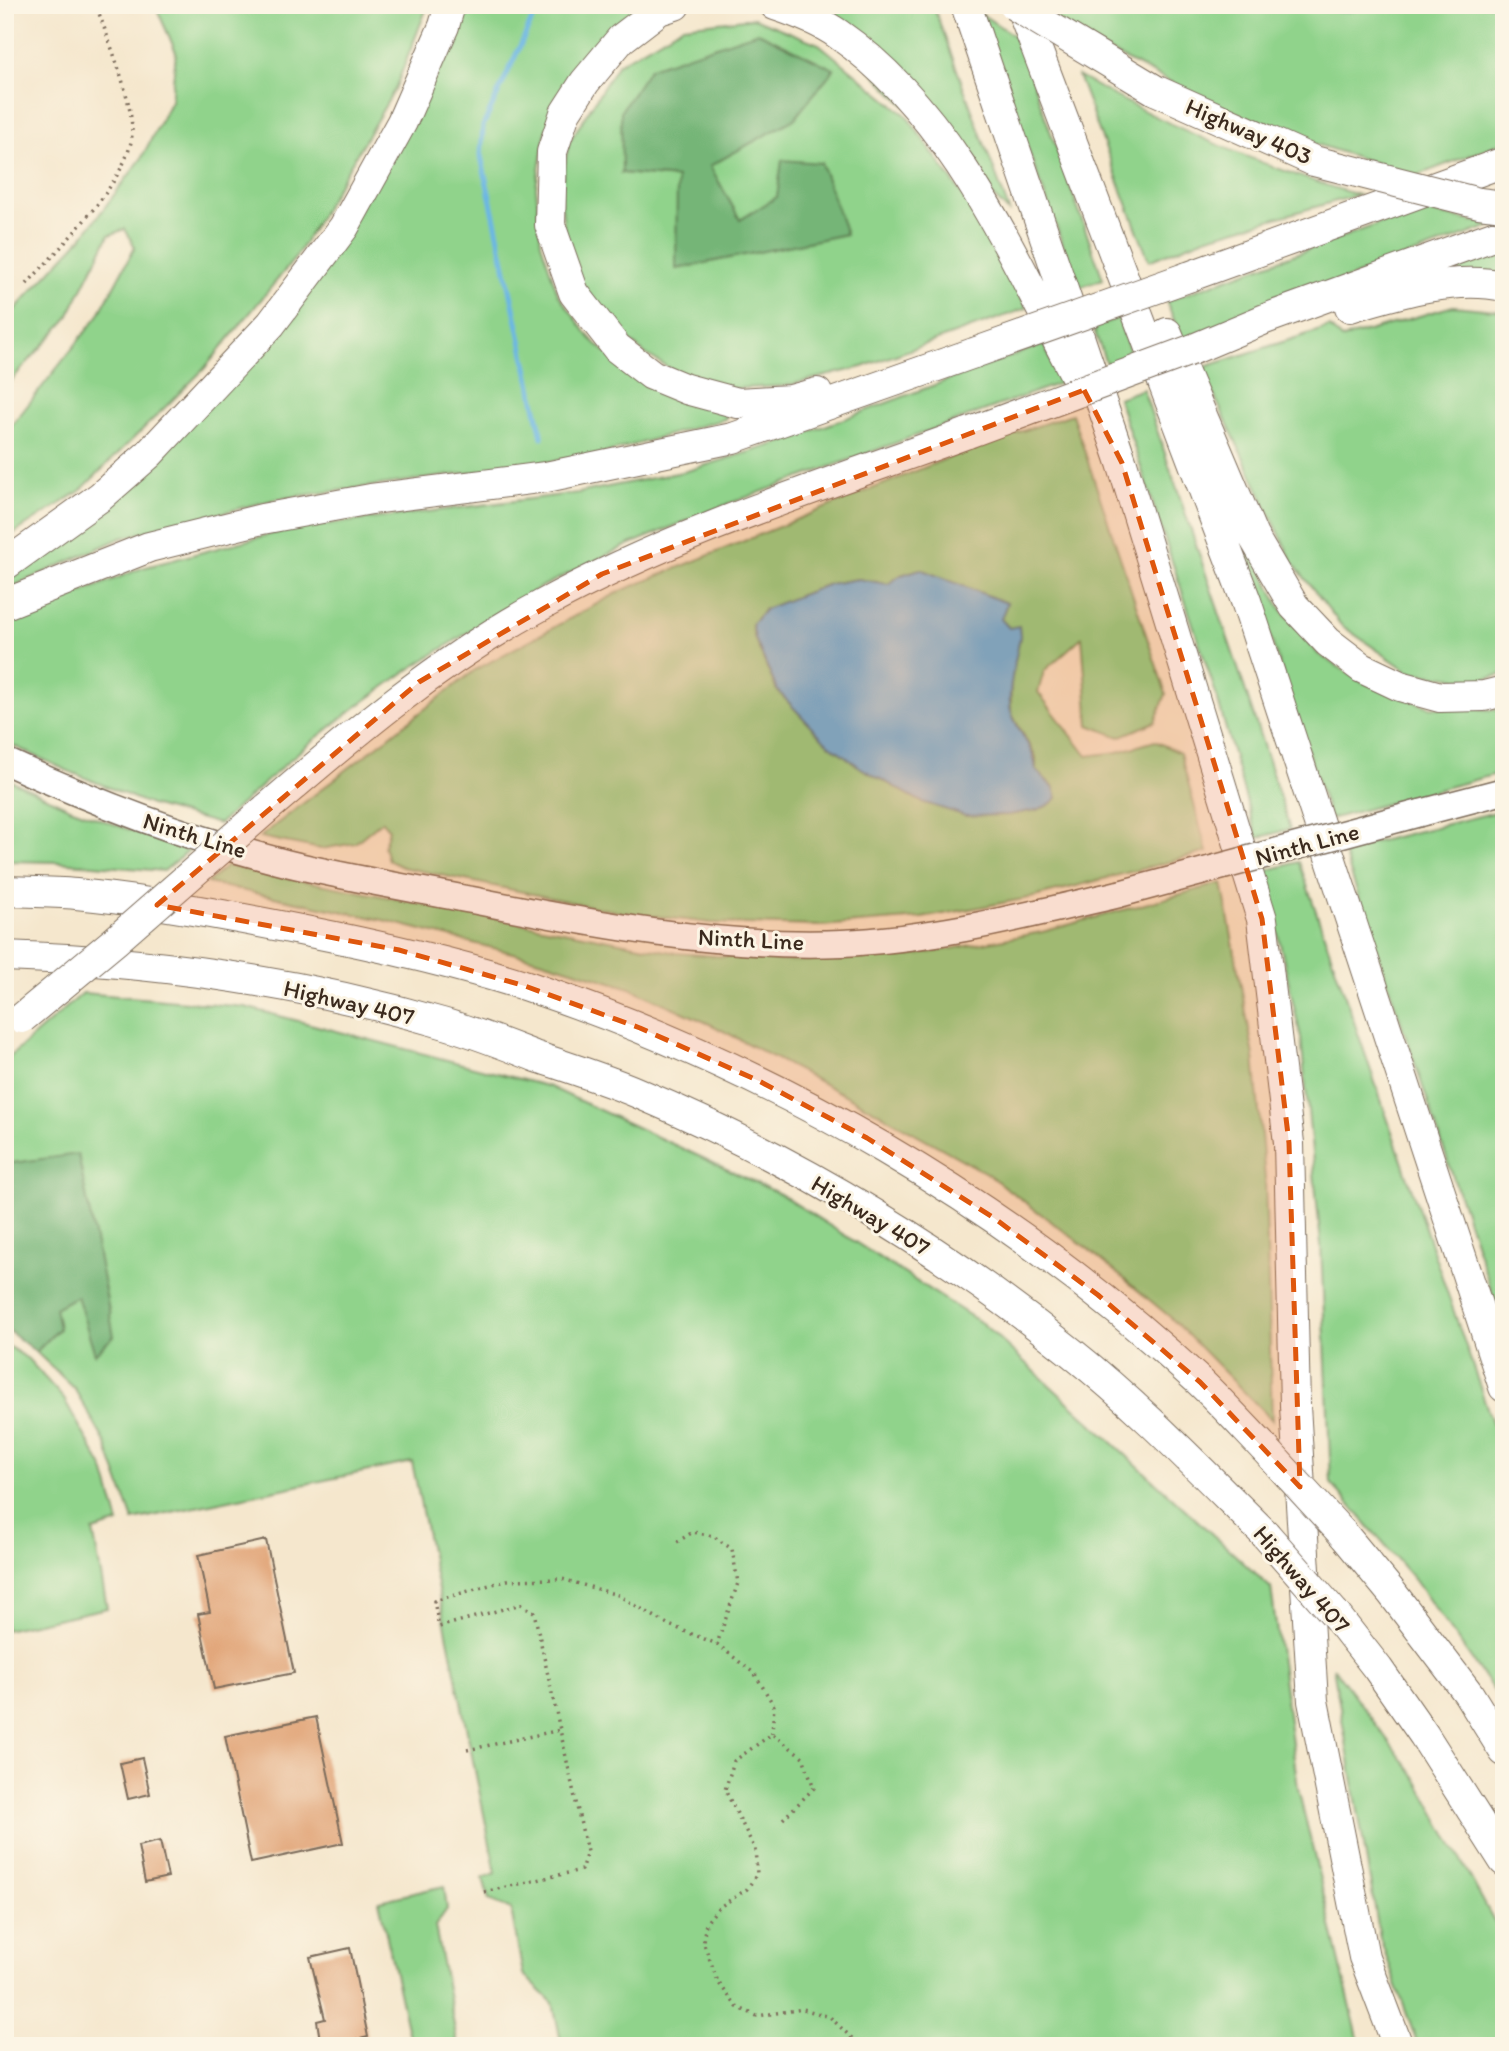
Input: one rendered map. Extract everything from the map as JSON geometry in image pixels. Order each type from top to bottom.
[{"type":"highway","points":[[5,565],[100,497],[149,454],[271,324],[344,227],[402,122],[444,26],[450,5]]},
{"type":"highway","points":[[675,5],[659,10],[621,39],[585,82],[565,113],[552,152],[550,225],[574,293],[617,348],[652,375],[686,389],[738,402],[791,400],[974,353]]},
{"type":"highway","points":[[775,5],[836,32],[876,63],[915,105],[962,165],[1122,463]]},
{"type":"highway","points":[[966,5],[1122,463],[1262,919],[1289,1143],[1295,1406],[1313,1701],[1364,1957],[1398,2046]]},
{"type":"highway","name":"Highway 403","points":[[1014,5],[1155,90],[1314,161],[1479,203],[1504,206]]},
{"type":"highway","points":[[1020,5],[1246,601],[1504,1387]]},
{"type":"highway","points":[[5,604],[149,547],[262,519],[371,499],[546,477],[733,438],[1504,162]]},
{"type":"highway","points":[[1105,224],[1126,236],[1253,536],[1294,606],[1337,649],[1362,668],[1400,686],[1440,697],[1485,696],[1504,691]]},
{"type":"highway","points":[[14,1024],[419,682],[540,605],[602,574],[703,531],[1258,328],[1504,232]]},
{"type":"highway","points":[[1258,328],[1432,287],[1468,284],[1504,286]]},
{"type":"highway","points":[[5,891],[75,894],[204,911],[399,950],[525,986],[652,1033],[760,1081],[855,1132],[994,1218],[1098,1295],[1199,1382],[1344,1535],[1392,1593],[1468,1693],[1504,1751]]},
{"type":"highway","name":"Highway 407","points":[[5,956],[64,958],[210,973],[320,993],[444,1023],[636,1092],[762,1151],[878,1215],[988,1289],[1074,1354],[1153,1423],[1265,1534],[1378,1669],[1424,1735],[1504,1861]]},
{"type":"main road","name":"Ninth Line","points":[[5,761],[109,807],[173,830],[286,863],[652,933],[763,943],[843,943],[948,932],[1119,894],[1504,791]]},
{"type":"path","points":[[27,284],[103,195],[130,150],[131,117],[96,5]]},
{"type":"path","points":[[677,1542],[694,1532],[713,1535],[733,1549],[738,1583],[717,1644]]},
{"type":"path","points":[[484,1892],[581,1870],[587,1852],[534,1612],[522,1604],[439,1627],[434,1601],[507,1580],[562,1579],[618,1595],[669,1625],[717,1644],[755,1674],[774,1706],[772,1734]]},
{"type":"path","points":[[467,1750],[560,1730]]},
{"type":"path","points":[[772,1734],[803,1757],[814,1788],[783,1819]]},
{"type":"path","points":[[772,1734],[734,1761],[725,1790],[755,1849],[757,1874],[747,1889],[718,1908],[706,1923],[703,1941],[718,1982],[737,2007],[757,2016],[803,2009],[830,2017],[860,2046]]},
{"type":"highlighted area","points":[[1084,390],[1122,463],[1262,919],[1289,1143],[1300,1487],[1200,1382],[1098,1295],[994,1218],[867,1138],[759,1081],[640,1028],[525,986],[399,950],[157,905],[419,682],[602,574]]},
{"type":"green space","points":[[155,5],[428,5],[395,89],[296,257],[204,369],[80,491],[5,539],[5,434],[98,316],[135,247],[125,229],[109,235],[67,319],[5,389],[5,320],[83,236],[141,159],[171,101],[176,52]]},
{"type":"green space","points":[[461,5],[653,5],[546,130],[536,187],[541,243],[558,294],[590,338],[630,375],[727,415],[725,419],[598,455],[277,499],[121,538],[5,590],[5,577],[283,328]]},
{"type":"green space","points":[[807,5],[933,5],[1010,213],[989,192]]},
{"type":"green space","points":[[1053,5],[1316,5],[1332,11],[1355,10],[1360,5],[1504,5],[1504,142],[1416,176],[1256,125],[1059,26]]},
{"type":"green space","points":[[977,11],[1017,38],[1103,279],[1079,288]]},
{"type":"green space","points":[[754,18],[819,44],[906,115],[975,213],[1027,308],[862,367],[785,386],[727,389],[681,375],[644,353],[608,322],[580,281],[565,236],[560,191],[569,142],[618,64],[683,26]],"holes":[[[833,69],[794,119],[710,166],[740,220],[777,197],[821,163],[845,234],[677,269],[677,178],[622,173]]]},
{"type":"green space","points":[[758,32],[834,69],[794,119],[710,166],[740,220],[777,197],[782,160],[821,163],[846,234],[676,269],[677,178],[622,173],[621,111],[650,68]]},
{"type":"green space","points":[[1078,76],[1146,112],[1250,158],[1358,195],[1205,238],[1149,261]]},
{"type":"green space","points":[[1417,210],[1493,225],[1182,339],[1166,301]]},
{"type":"green space","points":[[1504,252],[1504,274],[1461,274],[1458,267]]},
{"type":"green space","points":[[1453,306],[1504,311],[1504,674],[1477,681],[1409,672],[1341,625],[1293,563],[1213,393],[1195,370],[1330,327],[1341,339]]},
{"type":"green space","points":[[1118,318],[1132,357],[1107,366],[1093,327]]},
{"type":"green space","points":[[1044,344],[1060,383],[728,504],[628,545],[541,587],[405,672],[351,711],[301,750],[219,824],[151,805],[5,742],[5,623],[142,568],[290,529],[578,493],[687,471],[782,442]]},
{"type":"green space","points":[[1143,389],[1290,829],[1257,838],[1216,694],[1118,398]]},
{"type":"green space","points":[[1072,414],[1166,694],[1155,722],[1119,737],[1089,725],[1082,637],[1044,671],[1038,692],[1087,756],[1118,752],[1155,741],[1180,753],[1207,852],[1034,897],[922,918],[820,926],[711,923],[619,912],[402,867],[388,860],[384,846],[389,829],[382,821],[355,843],[321,849],[260,837],[475,670],[621,591],[970,449]],"holes":[[[858,579],[888,584],[1001,619],[1009,628],[1011,713],[1036,757],[1036,770],[1054,788],[922,802],[861,768],[825,741],[777,690],[755,639],[752,625],[765,609],[829,584]]]},
{"type":"green space","points":[[1216,471],[1279,606],[1318,654],[1363,682],[1429,707],[1496,710],[1504,708],[1504,772],[1330,819]]},
{"type":"green space","points":[[5,778],[70,808],[188,851],[164,871],[58,862],[5,861]]},
{"type":"green space","points":[[1504,810],[1504,1328],[1343,850]]},
{"type":"green space","points":[[1299,862],[1504,1457],[1504,1705],[1414,1579],[1331,1483],[1321,1245],[1301,1038],[1264,871]]},
{"type":"green space","points":[[227,866],[676,953],[783,961],[906,957],[1042,932],[1222,883],[1254,1056],[1265,1179],[1272,1420],[1170,1317],[1088,1249],[986,1173],[864,1105],[714,1026],[630,988],[540,960],[383,920],[207,883]]},
{"type":"green space","points":[[83,993],[245,1007],[550,1087],[780,1194],[983,1324],[1271,1588],[1298,1788],[1360,2046],[562,2046],[553,2003],[523,1974],[511,1909],[489,1900],[483,1878],[496,1873],[412,1462],[133,1520],[105,1442],[74,1388],[36,1352],[59,1329],[54,1308],[77,1295],[95,1353],[113,1335],[78,1155],[5,1164],[5,1061]]},
{"type":"green space","points":[[78,1154],[114,1336],[95,1354],[77,1296],[55,1308],[59,1328],[36,1352],[5,1328],[5,1164]]},
{"type":"green space","points":[[5,1344],[28,1359],[64,1399],[104,1470],[119,1523],[93,1531],[107,1608],[5,1630]]},
{"type":"green space","points":[[1333,1667],[1416,1778],[1504,1939],[1504,2046],[1418,2046],[1380,1938]]},
{"type":"green space","points":[[444,1886],[447,1909],[435,1926],[458,2046],[411,2046],[379,1901]]},
{"type":"water","points":[[1316,5],[1360,5],[1344,12]]},
{"type":"water","points":[[920,569],[1007,603],[1001,619],[1009,628],[1019,626],[1020,636],[1010,706],[1033,755],[1036,770],[1054,788],[1057,798],[1049,805],[1009,815],[966,816],[922,802],[861,768],[825,741],[777,690],[755,639],[752,624],[765,609],[829,584],[858,579],[888,584],[901,575]]},
{"type":"building","points":[[266,1540],[294,1673],[214,1689],[198,1614],[210,1612],[198,1555]]},
{"type":"building","points":[[316,1717],[343,1843],[251,1863],[225,1736]]},
{"type":"building","points":[[142,1758],[150,1794],[128,1799],[120,1763]]},
{"type":"building","points":[[160,1841],[168,1877],[145,1882],[138,1846]]},
{"type":"building","points":[[350,1948],[368,2037],[321,2046],[317,2021],[325,2019],[310,1957]]},
{"type":"waterway","points":[[539,5],[483,126],[481,156],[542,437]]}]
